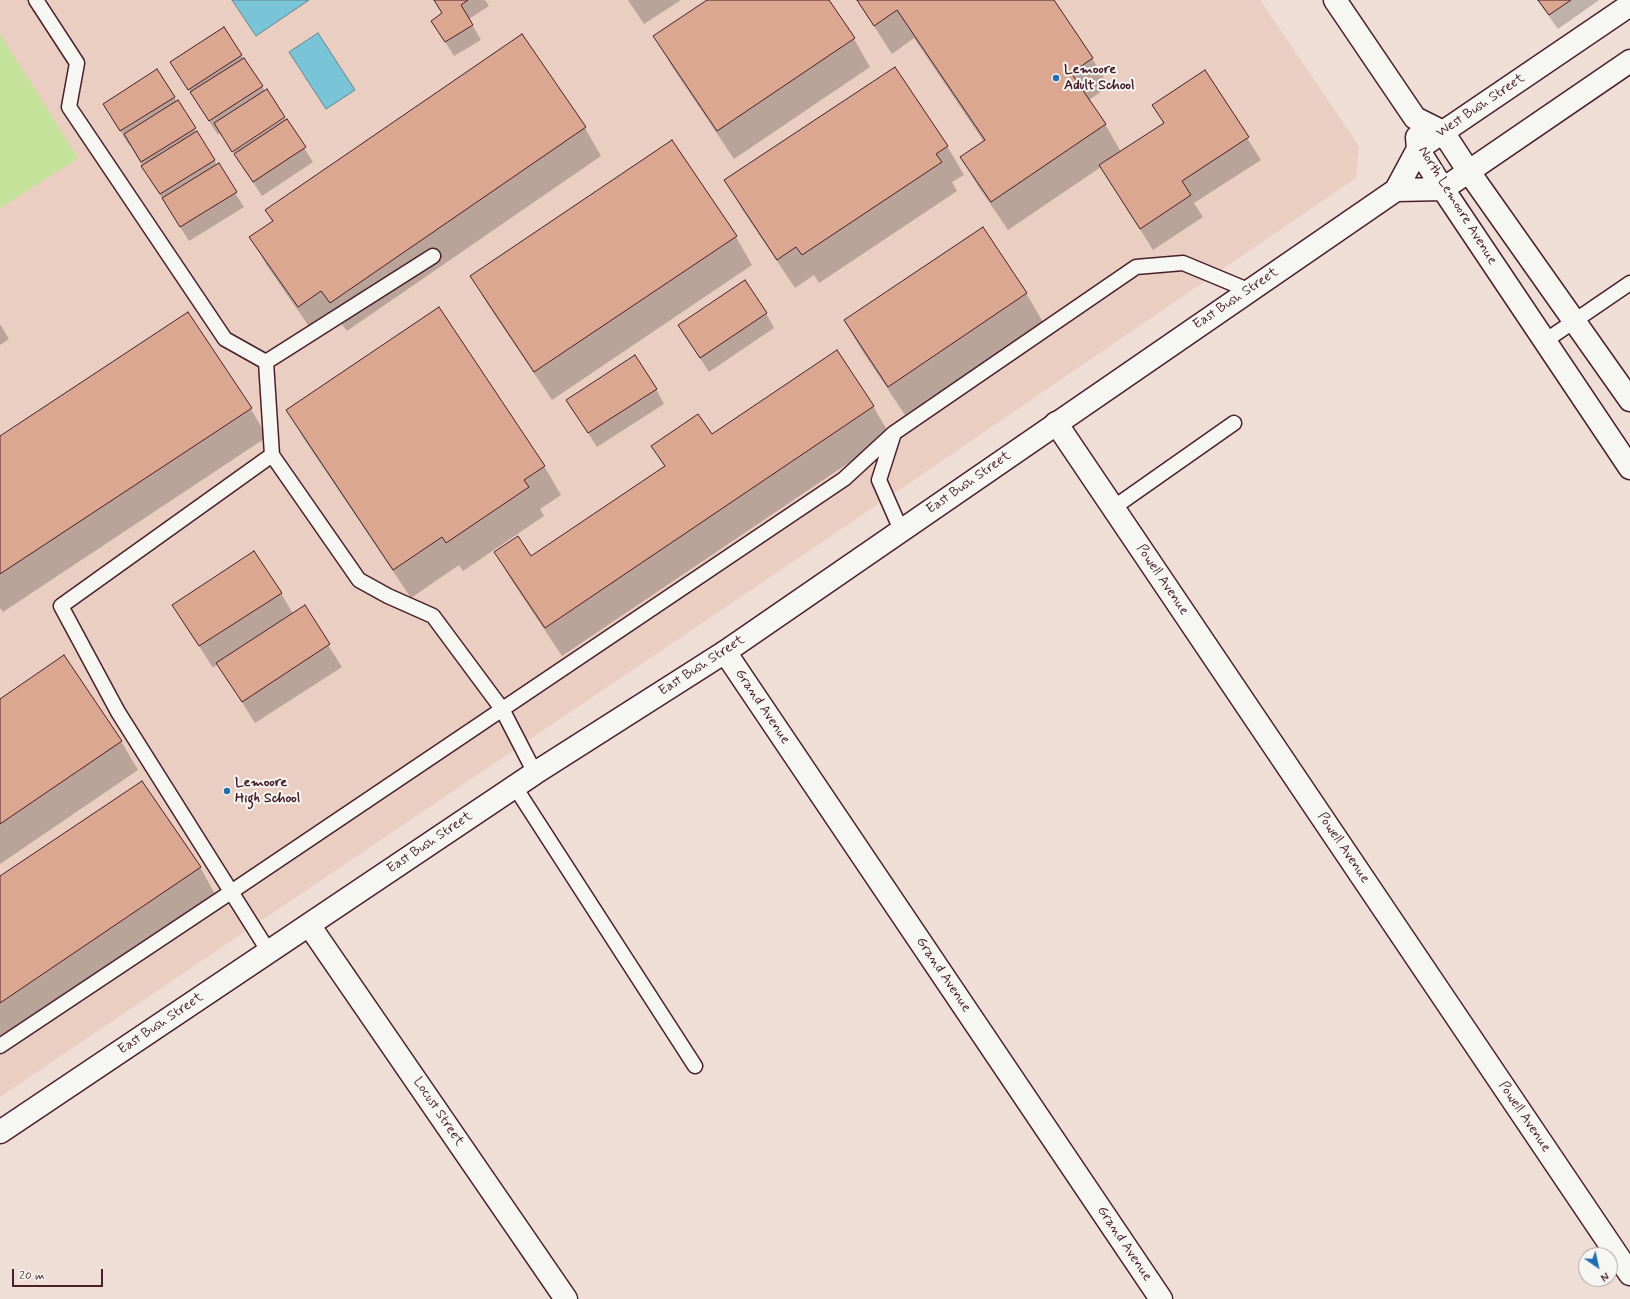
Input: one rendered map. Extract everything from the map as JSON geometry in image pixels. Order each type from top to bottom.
[{"type":"main road","points":[[1335,0],[1415,118]]},
{"type":"main road","name":"West Bush Street","points":[[1396,190],[1418,149],[1630,4]]},
{"type":"main road","points":[[1396,190],[1443,189],[1630,60]]},
{"type":"main road","name":"North Lemoore Avenue","points":[[1415,118],[1443,132],[1469,172],[1630,400]]},
{"type":"main road","name":"North Lemoore Avenue","points":[[1415,118],[1418,149],[1443,189],[1630,468]]},
{"type":"main road","name":"East Bush Street","points":[[0,1132],[515,786],[725,652],[1248,290],[1396,190]]},
{"type":"main road","name":"Powell Avenue","points":[[1056,423],[1630,1274]]},
{"type":"main road","name":"Grand Avenue","points":[[725,652],[1161,1299]]},
{"type":"main road","name":"Locust Street","points":[[309,925],[566,1299]]},
{"type":"lane","points":[[36,0],[77,63],[68,107],[225,339],[266,362]]},
{"type":"lane","points":[[266,362],[433,256]]},
{"type":"lane","points":[[0,1046],[844,479],[894,433],[1136,266],[1182,263],[1248,290]]},
{"type":"lane","points":[[1545,341],[1630,283]]},
{"type":"lane","points":[[266,362],[272,455],[359,580],[388,596],[432,616],[502,709],[535,773]]},
{"type":"lane","points":[[1113,508],[1234,424]]},
{"type":"lane","points":[[894,433],[879,480],[902,530]]},
{"type":"lane","points":[[269,952],[118,712],[60,606],[272,455]]},
{"type":"lane","points":[[515,786],[695,1066]]},
{"type":"shaded area","name":"Lemoore High School","points":[[0,0],[1260,0],[1359,146],[1356,178],[908,484],[0,1097]]},
{"type":"green space","points":[[0,34],[78,158],[0,208]]},
{"type":"water","points":[[232,0],[309,0],[256,36]]},
{"type":"water","points":[[318,33],[355,90],[326,109],[289,52]]},
{"type":"building","points":[[434,0],[468,0],[461,5],[473,25],[445,42],[431,21],[442,13]]},
{"type":"building","points":[[707,0],[829,0],[855,38],[717,131],[653,36]]},
{"type":"building","points":[[857,0],[1054,0],[1093,58],[1071,73],[1106,124],[991,202],[960,157],[985,140],[897,10],[874,26]]},
{"type":"building","points":[[1538,0],[1571,0],[1549,15]]},
{"type":"building","points":[[224,27],[242,55],[188,90],[170,62]]},
{"type":"building","points":[[522,34],[586,127],[330,303],[321,291],[298,307],[249,237],[273,221],[265,210]]},
{"type":"building","points":[[244,58],[263,86],[209,121],[190,92]]},
{"type":"building","points":[[895,67],[948,146],[936,154],[942,162],[802,255],[796,247],[777,260],[724,180]]},
{"type":"building","points":[[157,69],[175,97],[120,131],[103,104]]},
{"type":"building","points":[[1205,70],[1249,137],[1182,181],[1191,195],[1140,229],[1099,165],[1164,123],[1152,105]]},
{"type":"building","points":[[267,89],[285,117],[232,152],[214,123]]},
{"type":"building","points":[[178,100],[196,128],[141,162],[124,134]]},
{"type":"building","points":[[287,119],[306,147],[253,182],[234,154]]},
{"type":"building","points":[[197,131],[215,160],[160,194],[141,166]]},
{"type":"building","points":[[672,140],[737,236],[534,372],[470,276]]},
{"type":"building","points":[[219,163],[237,192],[180,227],[162,198]]},
{"type":"building","points":[[983,227],[1027,293],[888,387],[844,320]]},
{"type":"building","points":[[745,280],[767,313],[700,358],[678,325]]},
{"type":"building","points":[[439,307],[545,466],[524,480],[529,487],[446,543],[442,537],[393,570],[286,410]]},
{"type":"building","points":[[188,312],[252,408],[0,574],[0,436]]},
{"type":"building","points":[[837,350],[874,406],[545,628],[494,552],[518,536],[531,556],[665,466],[651,446],[698,414],[712,434]]},
{"type":"building","points":[[635,355],[657,389],[588,433],[566,400]]},
{"type":"building","points":[[254,551],[282,593],[199,646],[172,605]]},
{"type":"building","points":[[305,605],[330,644],[242,702],[216,663]]},
{"type":"building","points":[[64,655],[122,741],[0,824],[0,699]]},
{"type":"building","points":[[142,781],[201,867],[0,1003],[0,876]]},
{"type":"place","name":"Lemoore Adult School","points":[[1056,78]]},
{"type":"place","name":"Lemoore High School","points":[[227,791]]}]
